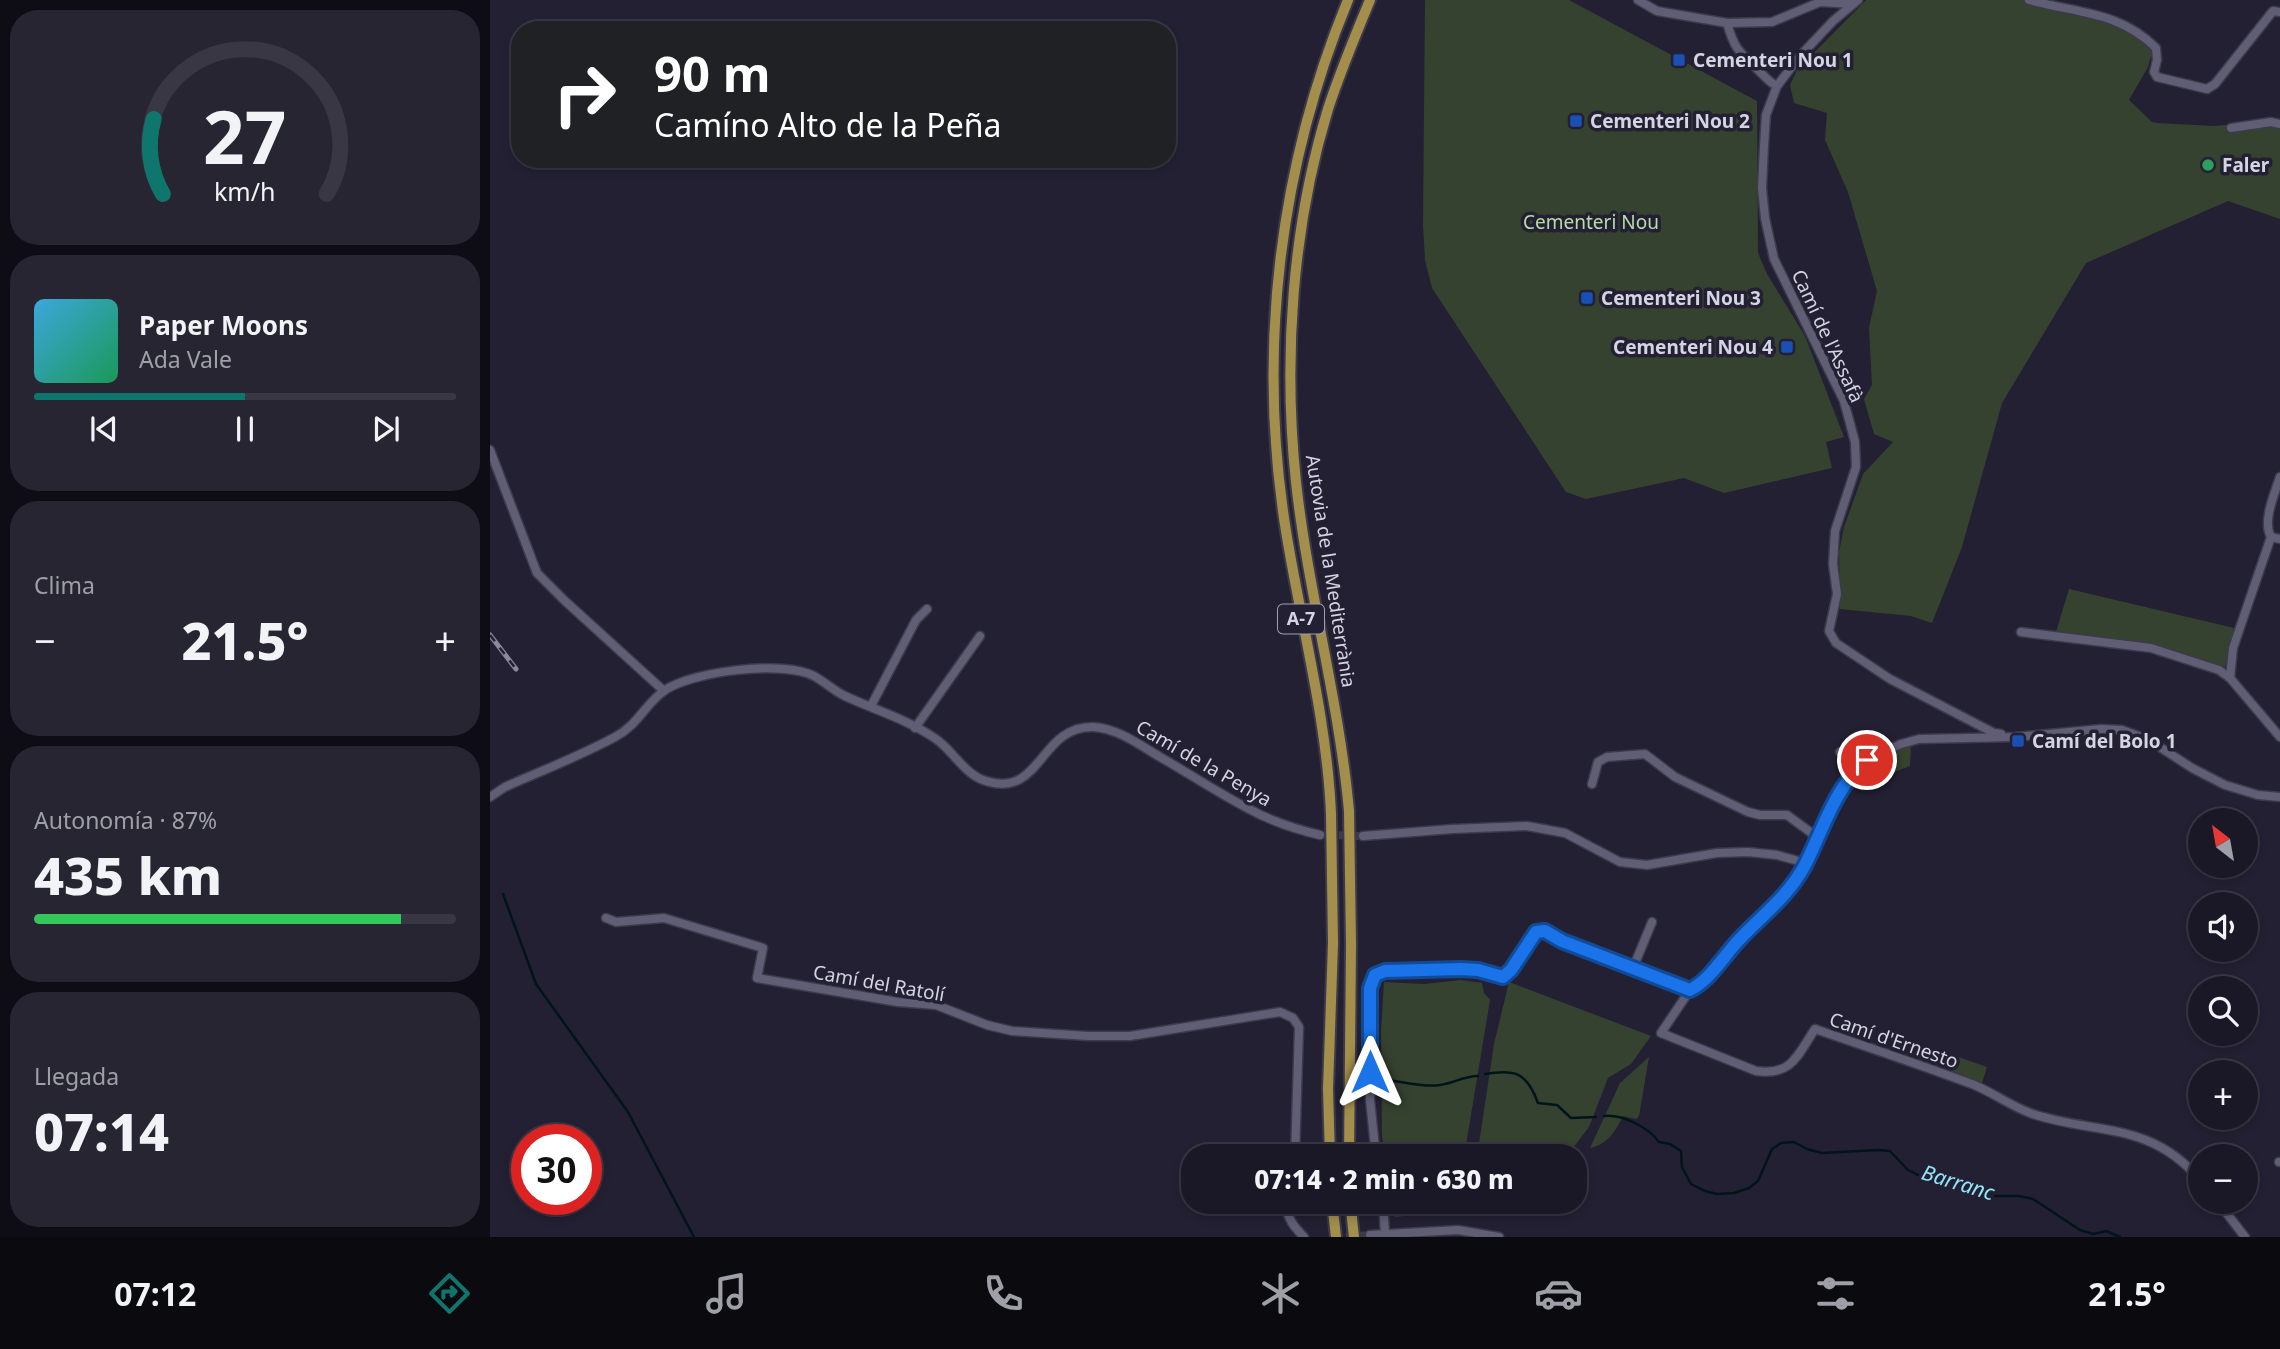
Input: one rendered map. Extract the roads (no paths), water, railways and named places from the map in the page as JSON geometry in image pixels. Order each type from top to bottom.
[{"type":"highway","name":"Autovia de la Mediterrània","points":[[1330,1144],[1328,1089],[1333,943],[1330,789],[1286,528],[1274,424],[1273,349],[1282,242],[1296,165],[1331,41],[1348,0]]},
{"type":"highway","name":"Autovia de la Mediterrània","points":[[1349,1144],[1349,811],[1335,703],[1300,508],[1292,424],[1292,346],[1301,229],[1328,109],[1370,0]]},
{"type":"highway","points":[[1333,1214],[1336,1237]]},
{"type":"highway","points":[[1352,1214],[1354,1237]]},
{"type":"street","points":[[1638,0],[1657,10],[1727,23],[1772,22],[1820,2],[1856,2]]},
{"type":"street","points":[[2029,0],[2086,11],[2143,35],[2156,48],[2154,72],[2157,77],[2207,89],[2216,84],[2273,11],[2280,12]]},
{"type":"street","points":[[1727,23],[1732,41],[1741,55],[1777,86],[1800,56],[1833,21],[1856,2]]},
{"type":"street","name":"Camí de l'Assafà","points":[[1777,86],[1766,115],[1762,188],[1765,218],[1774,259],[1844,401],[1855,442],[1856,467],[1835,531],[1833,564],[1838,594],[1829,631],[1836,643],[1890,679],[1993,733],[2016,737]]},
{"type":"street","points":[[2231,128],[2271,122],[2280,124]]},
{"type":"street","points":[[490,450],[537,573],[664,691]]},
{"type":"street","points":[[2230,678],[2233,648],[2270,537],[2267,530],[2280,477]]},
{"type":"street","points":[[490,481],[503,483]]},
{"type":"street","points":[[2270,537],[2280,539]]},
{"type":"street","points":[[870,706],[916,620],[927,609]]},
{"type":"street","points":[[2021,632],[2151,648],[2219,670],[2230,678],[2280,737]]},
{"type":"street","points":[[915,728],[979,636]]},
{"type":"street","name":"Camí de la Penya","points":[[490,797],[505,786],[631,728],[664,691],[686,681],[747,669],[796,670],[812,675],[844,695],[936,739],[980,779],[995,784],[1011,784],[1025,776],[1054,742],[1068,732],[1093,727],[1122,735],[1251,810],[1286,827],[1320,835]]},
{"type":"street","name":"Camí d'Ernesto","points":[[2188,1169],[2157,1145],[2132,1134],[2047,1119],[2018,1109],[1976,1086],[1815,1029],[1792,1062],[1783,1071],[1772,1073],[1756,1071],[1661,1033],[1690,990],[1700,985],[1741,938],[1792,888],[1839,791],[1856,769],[1884,751],[1919,740],[2122,730],[2149,740],[2192,768],[2225,785],[2258,795],[2280,797]]},
{"type":"street","points":[[1856,769],[1872,740]]},
{"type":"street","points":[[1840,752],[1855,760],[1861,759]]},
{"type":"street","points":[[1592,785],[1598,762],[1607,757],[1645,754],[1675,777],[1760,815],[1787,815],[1817,837]]},
{"type":"street","points":[[1363,836],[1527,826],[1565,833],[1620,862],[1647,865],[1717,853],[1748,852],[1777,855],[1806,863]]},
{"type":"street","name":"Camí del Ratolí","points":[[606,918],[616,922],[664,918],[763,948],[757,978],[898,1002],[936,1005],[987,1025],[1012,1031],[1130,1036],[1280,1012],[1293,1018],[1299,1027],[1295,1144]]},
{"type":"street","points":[[1633,968],[1652,922]]},
{"type":"street","points":[[1375,1144],[1370,1100],[1370,988],[1375,975],[1385,971],[1461,969],[1478,970],[1503,977],[1511,970],[1536,932],[1545,931],[1562,941],[1690,990]]},
{"type":"street","points":[[1288,1214],[1304,1237]]},
{"type":"street","points":[[1384,1214],[1385,1234]]},
{"type":"street","points":[[2227,1214],[2245,1237]]},
{"type":"street","points":[[1370,1235],[1458,1230],[1499,1237]]},
{"type":"waterway","points":[[503,894],[536,984],[628,1112],[694,1237]]},
{"type":"waterway","name":"Barranc","points":[[1485,1074],[1505,1072],[1519,1075],[1525,1079],[1538,1103],[1557,1105],[1571,1118],[1596,1117]]},
{"type":"waterway","name":"Barranc","points":[[1379,1079],[1433,1086],[1478,1076]]},
{"type":"waterway","name":"Barranc","points":[[1604,1116],[1619,1117],[1635,1123],[1659,1142],[1670,1144],[1681,1151],[1682,1167],[1691,1184],[1717,1194],[1734,1193],[1749,1188],[1758,1181],[1772,1149],[1781,1143],[1794,1142],[1822,1153],[1890,1151],[1908,1170],[1922,1177],[1995,1196],[2033,1199],[2080,1230],[2093,1234],[2106,1231],[2120,1237]]},
{"type":"tunnel","points":[[1327,835],[1363,836]]},
{"type":"tunnel","points":[[1346,1237],[1370,1235]]},
{"type":"railway","points":[[490,635],[516,669]]},
{"type":"place","name":"Cementeri Nou 1","points":[[1679,60]]},
{"type":"place","name":"Cementeri Nou 2","points":[[1576,121]]},
{"type":"place","name":"Faler","points":[[2208,165]]},
{"type":"place","name":"Cementeri Nou 3","points":[[1587,298]]},
{"type":"place","name":"Cementeri Nou 4","points":[[1787,347]]},
{"type":"place","name":"Camí del Bolo 1","points":[[2018,741]]},
{"type":"park label","name":"Cementeri Nou","points":[[1591,222]]}]
